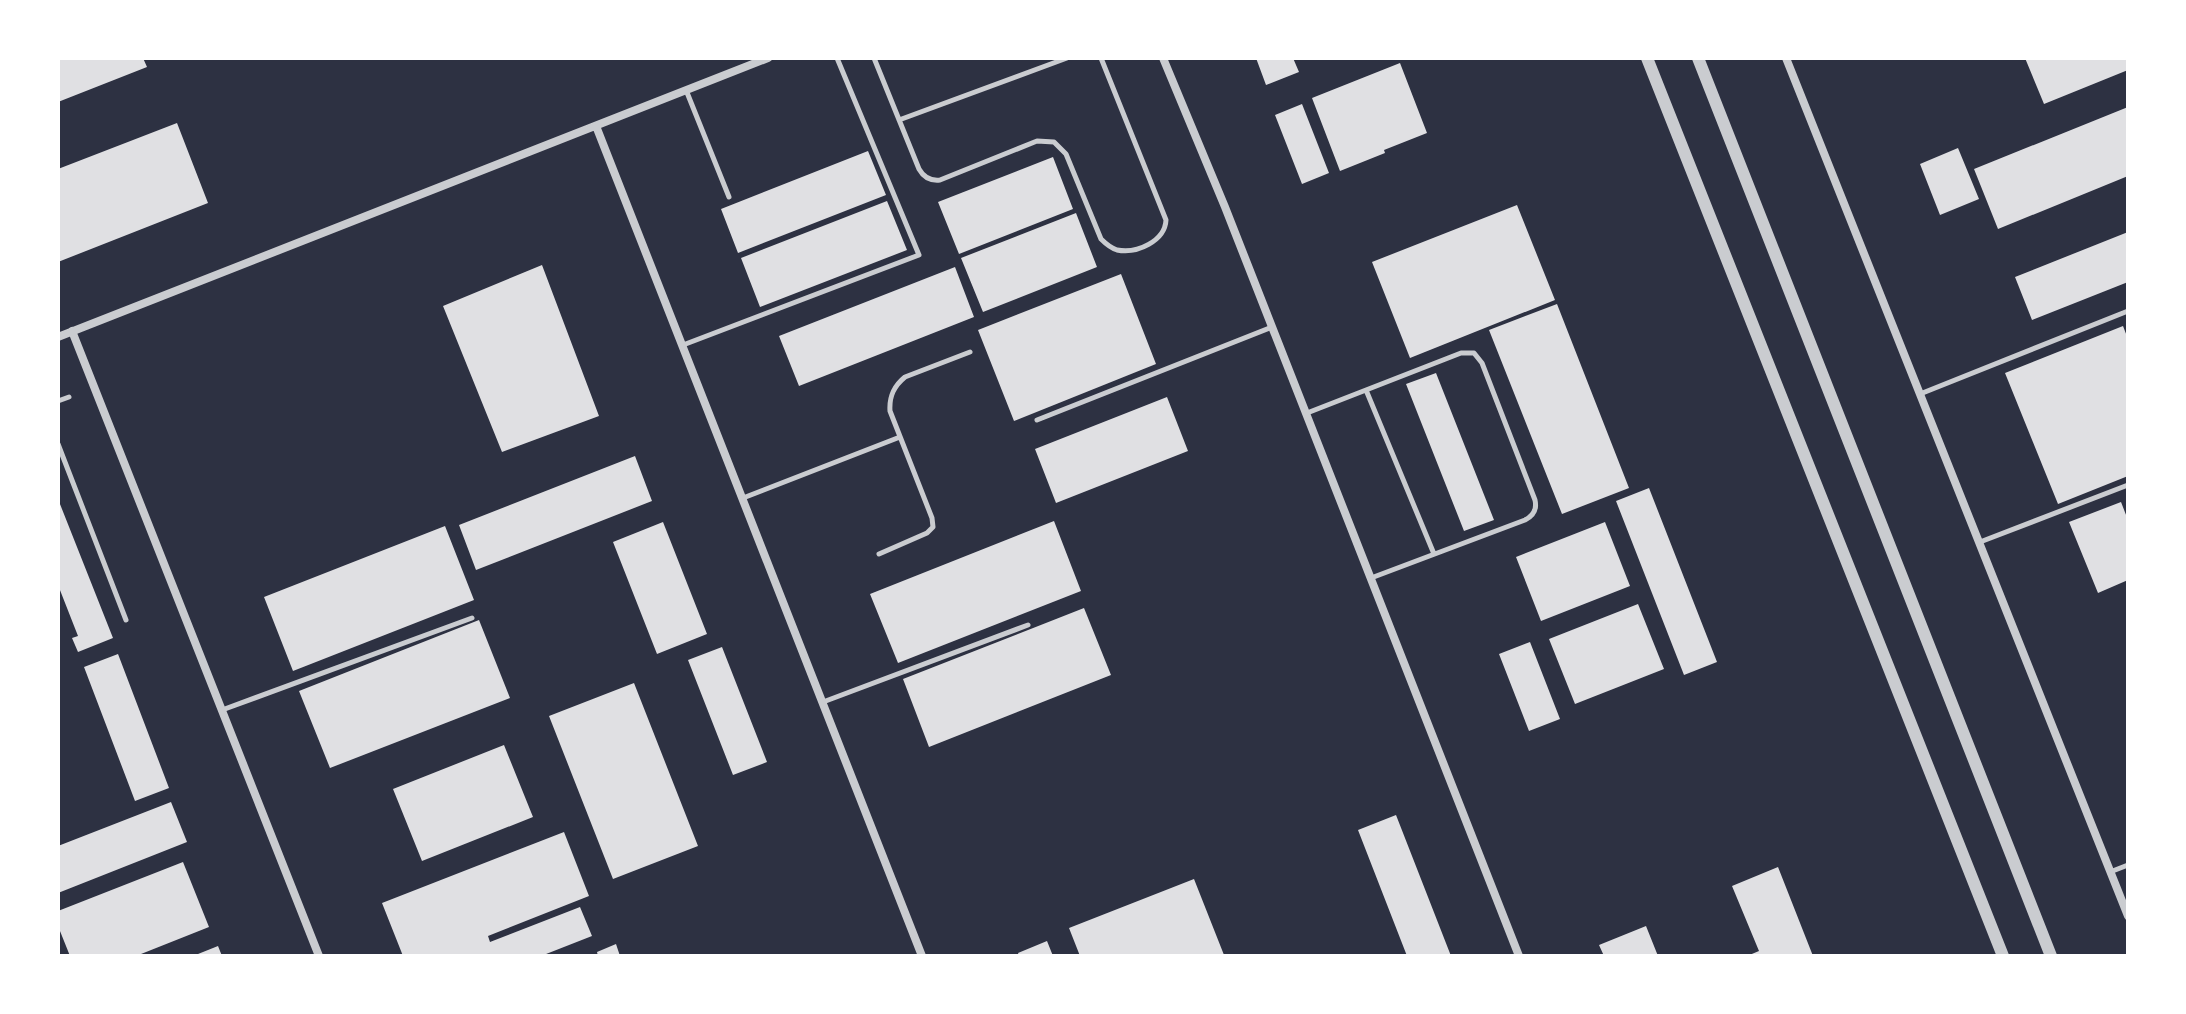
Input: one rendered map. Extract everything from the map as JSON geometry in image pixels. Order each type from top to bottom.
[{"type":"street","points":[[58,337],[768,58]]},
{"type":"street","points":[[1163,58],[1519,956]]},
{"type":"street","points":[[1647,58],[2003,956]]},
{"type":"street","points":[[1698,58],[2051,956]]},
{"type":"street","points":[[1786,58],[2128,916]]},
{"type":"street","points":[[596,126],[922,956]]},
{"type":"street","points":[[72,331],[319,956]]},
{"type":"lane","points":[[682,345],[919,255],[837,58]]},
{"type":"lane","points":[[874,58],[925,177],[935,180],[1037,141],[1054,142],[1066,154],[1101,239],[1111,247],[1130,250],[1159,239],[1165,230],[1166,220],[1101,58]]},
{"type":"lane","points":[[899,120],[1067,58]]},
{"type":"lane","points":[[686,90],[729,197]]},
{"type":"lane","points":[[1920,394],[2128,311]]},
{"type":"lane","points":[[1037,420],[1272,327]]},
{"type":"lane","points":[[879,554],[927,533],[933,527],[890,411],[894,388],[905,377],[970,352]]},
{"type":"lane","points":[[1306,413],[1461,353],[1474,353],[1482,363],[1535,500],[1535,510],[1529,518],[1371,578]]},
{"type":"lane","points":[[1366,390],[1434,554]]},
{"type":"lane","points":[[58,401],[69,397]]},
{"type":"lane","points":[[742,498],[900,437]]},
{"type":"lane","points":[[58,444],[126,620]]},
{"type":"lane","points":[[1979,542],[2128,485]]},
{"type":"lane","points":[[222,710],[472,618]]},
{"type":"lane","points":[[822,702],[1028,625]]},
{"type":"lane","points":[[2110,872],[2128,865]]},
{"type":"building","points":[[58,58],[143,58],[147,67],[58,102]]},
{"type":"building","points":[[1256,58],[1293,58],[1299,72],[1266,85]]},
{"type":"building","points":[[2025,58],[2128,58],[2128,70],[2044,104]]},
{"type":"building","points":[[1400,63],[1427,133],[1340,171],[1312,98]]},
{"type":"building","points":[[1302,104],[1329,173],[1302,184],[1275,115]]},
{"type":"building","points":[[2128,107],[2128,176],[1998,229],[1974,169]]},
{"type":"building","points":[[177,123],[208,203],[58,262],[58,169]]},
{"type":"building","points":[[1958,148],[1979,199],[1940,215],[1920,164]]},
{"type":"building","points":[[868,151],[886,195],[738,253],[721,209]]},
{"type":"building","points":[[1053,157],[1073,209],[959,254],[938,202]]},
{"type":"building","points":[[887,201],[907,250],[760,307],[741,258]]},
{"type":"building","points":[[1517,205],[1555,300],[1410,358],[1372,262]]},
{"type":"building","points":[[1076,213],[1097,267],[983,312],[961,258]]},
{"type":"building","points":[[2128,232],[2128,282],[2032,320],[2015,277]]},
{"type":"building","points":[[542,265],[599,416],[502,452],[443,306]]},
{"type":"building","points":[[955,267],[974,317],[799,386],[779,336]]},
{"type":"building","points":[[1121,274],[1156,364],[1014,421],[978,330]]},
{"type":"building","points":[[1557,304],[1629,488],[1562,514],[1489,330]]},
{"type":"building","points":[[2123,326],[2128,339],[2128,476],[2058,504],[2005,373]]},
{"type":"building","points":[[1436,373],[1494,520],[1464,531],[1406,384]]},
{"type":"building","points":[[1167,397],[1188,451],[1056,503],[1035,449]]},
{"type":"building","points":[[635,456],[652,501],[476,570],[459,525]]},
{"type":"building","points":[[1649,488],[1717,662],[1684,675],[1616,501]]},
{"type":"building","points":[[58,499],[113,638],[78,652],[72,638],[78,636],[58,585]]},
{"type":"building","points":[[2121,502],[2128,520],[2128,580],[2098,593],[2069,522]]},
{"type":"building","points":[[1054,521],[1081,591],[898,663],[870,594]]},
{"type":"building","points":[[663,522],[707,634],[657,654],[613,542]]},
{"type":"building","points":[[1605,522],[1630,586],[1541,621],[1516,557]]},
{"type":"building","points":[[445,526],[474,600],[293,671],[264,597]]},
{"type":"building","points":[[1638,604],[1664,669],[1575,704],[1549,639]]},
{"type":"building","points":[[1084,608],[1111,675],[929,747],[903,679]]},
{"type":"building","points":[[479,620],[510,698],[330,768],[299,691]]},
{"type":"building","points":[[1530,642],[1560,719],[1529,731],[1499,654]]},
{"type":"building","points":[[722,647],[767,762],[733,775],[688,660]]},
{"type":"building","points":[[118,654],[169,788],[135,801],[84,667]]},
{"type":"building","points":[[634,683],[698,846],[613,879],[549,716]]},
{"type":"building","points":[[504,745],[533,817],[422,861],[393,789]]},
{"type":"building","points":[[171,802],[187,842],[58,893],[58,846]]},
{"type":"building","points":[[1396,815],[1451,956],[1407,956],[1358,830]]},
{"type":"building","points":[[564,832],[589,896],[488,936],[490,942],[580,907],[592,936],[541,956],[403,956],[382,903]]},
{"type":"building","points":[[183,862],[209,927],[136,956],[70,956],[58,926],[58,911]]},
{"type":"building","points":[[1778,867],[1813,956],[1747,956],[1759,951],[1732,886]]},
{"type":"building","points":[[1194,879],[1224,955],[1080,956],[1069,928]]},
{"type":"building","points":[[1646,926],[1658,956],[1604,956],[1599,945]]},
{"type":"building","points":[[1047,941],[1053,956],[1019,956],[1018,953]]},
{"type":"building","points":[[616,944],[620,956],[598,956],[597,952]]},
{"type":"building","points":[[218,946],[222,956],[193,956]]}]
